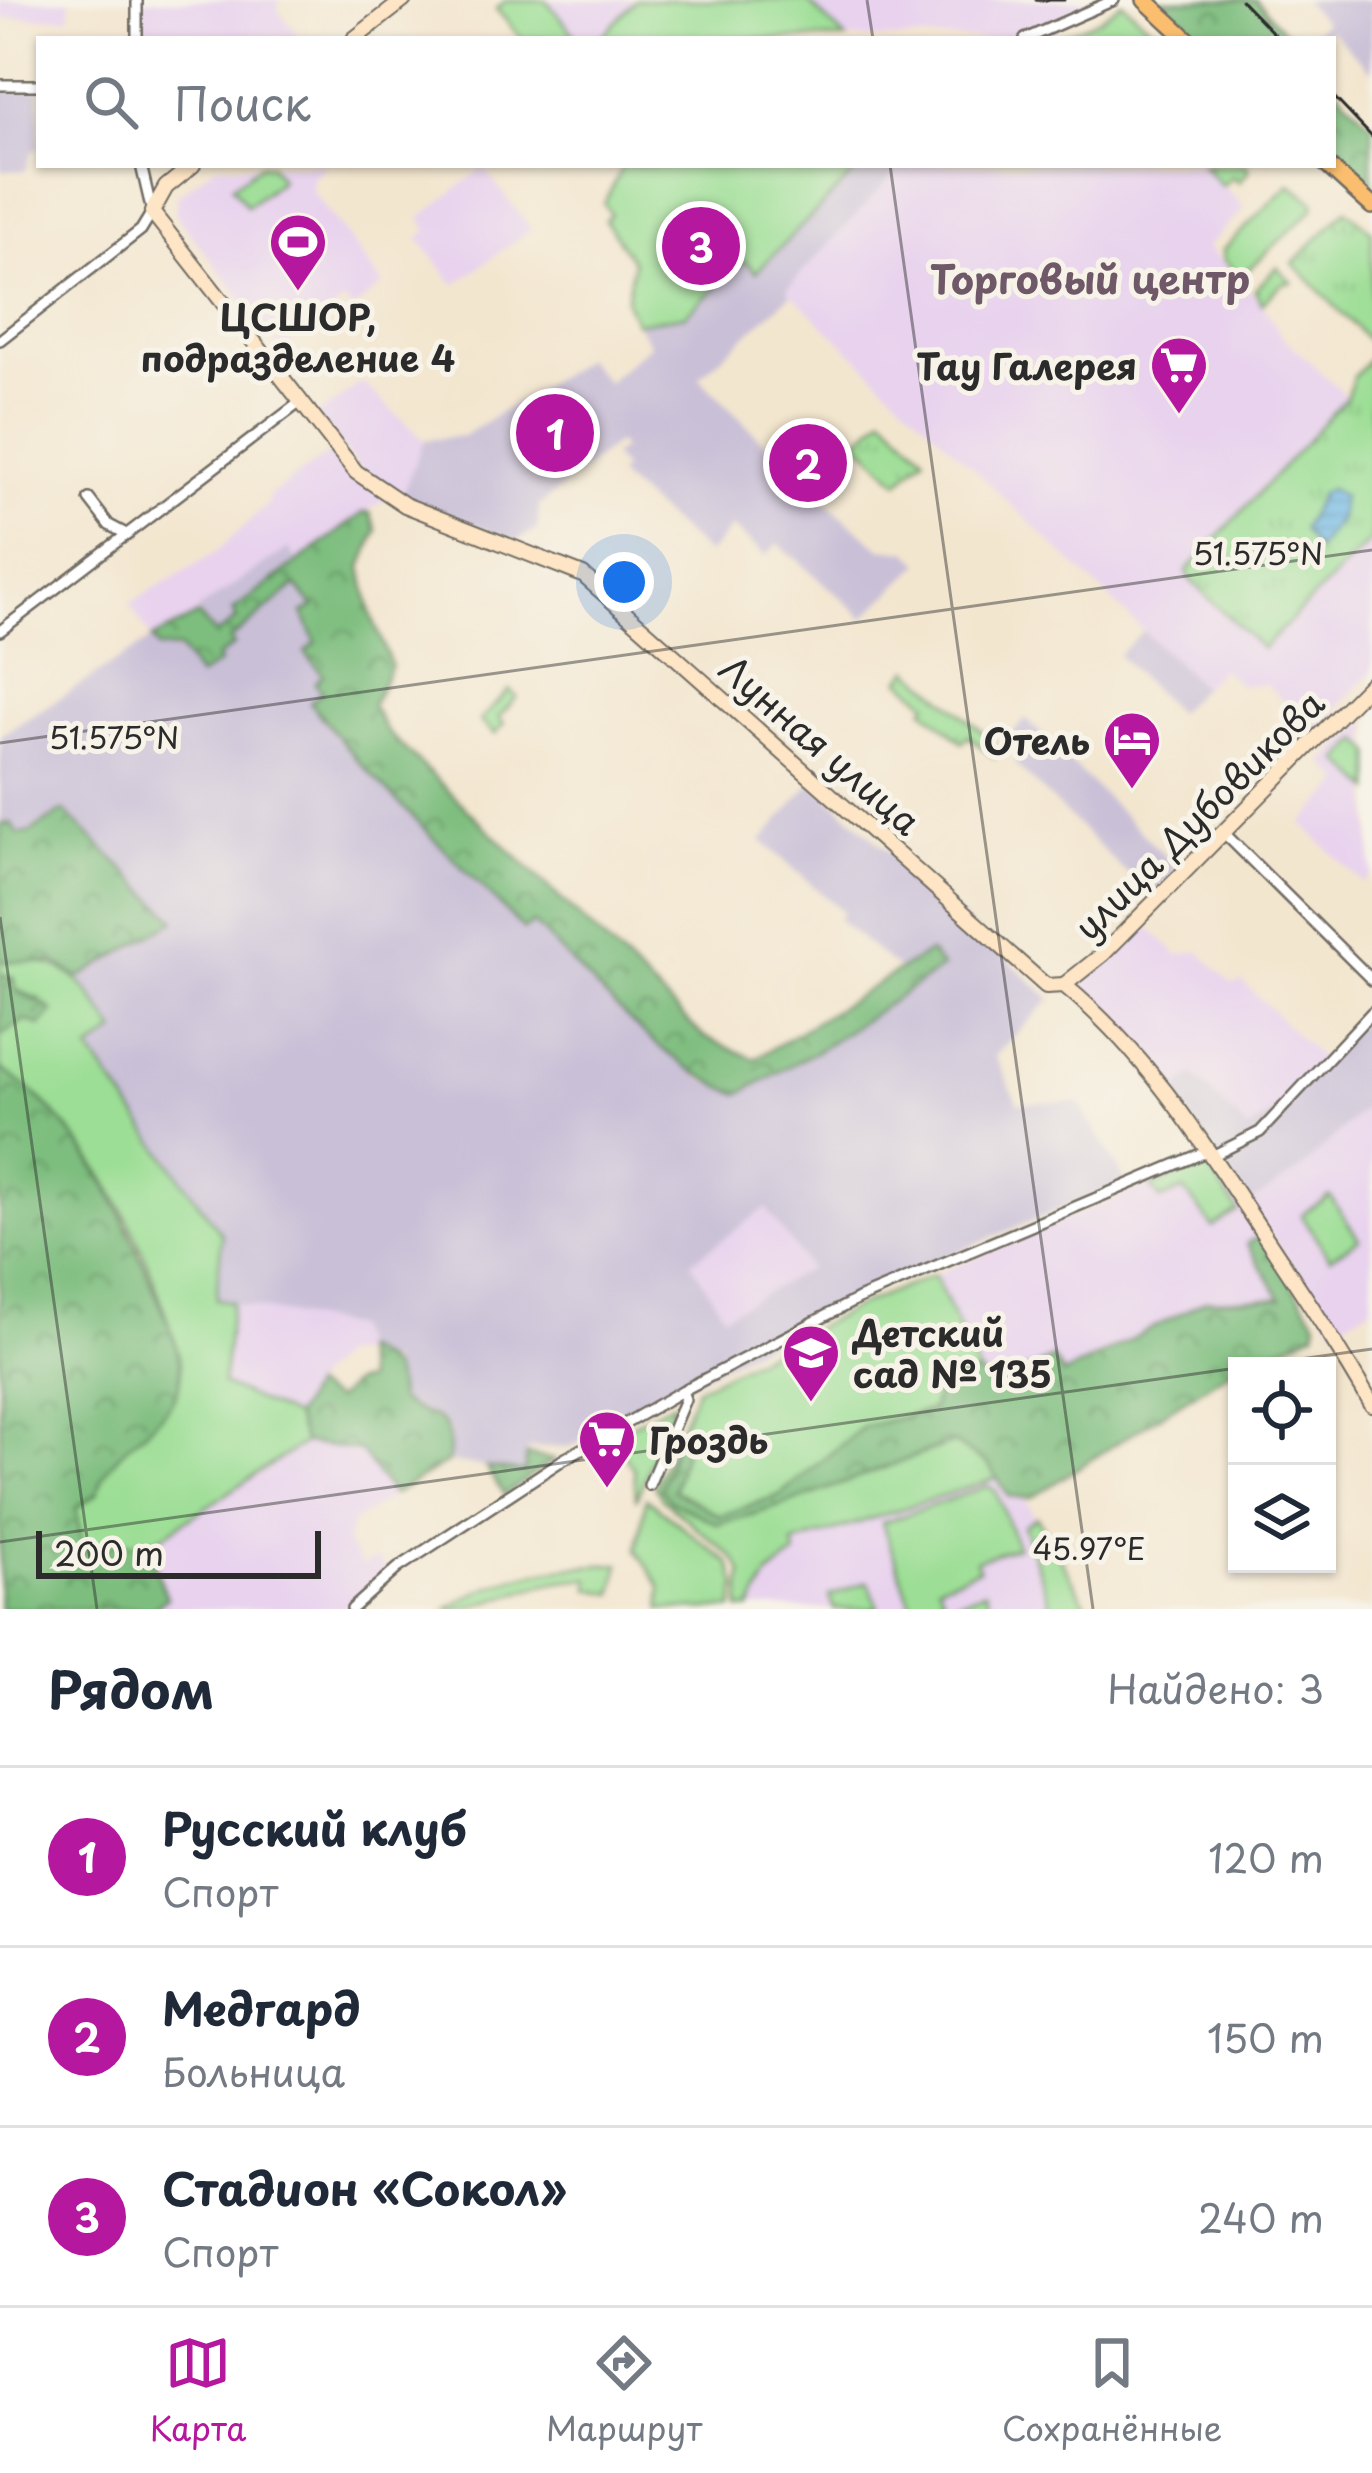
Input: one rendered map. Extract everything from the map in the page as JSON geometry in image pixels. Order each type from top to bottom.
[{"type":"main road","points":[[1144,0],[1184,36]]},
{"type":"main road","points":[[1330,168],[1372,206]]},
{"type":"street","points":[[137,0],[137,36]]},
{"type":"street","points":[[358,36],[404,0]]},
{"type":"street","points":[[1032,36],[1114,0]]},
{"type":"street","points":[[0,85],[36,85]]},
{"type":"street","points":[[142,168],[152,212]]},
{"type":"street","points":[[0,340],[141,230],[166,187],[190,168]]},
{"type":"street","name":"Лунная улица","points":[[152,212],[298,404],[356,472],[405,506],[583,575],[1046,986],[1064,985],[1120,1037],[1212,1153],[1330,1331],[1372,1406]]},
{"type":"street","points":[[0,632],[298,404]]},
{"type":"street","points":[[89,500],[110,525],[128,535]]},
{"type":"street","name":"улица Дубовикова","points":[[1064,985],[1103,954],[1372,682]]},
{"type":"street","points":[[1223,832],[1372,980]]},
{"type":"street","points":[[352,1609],[398,1568],[564,1459],[682,1391],[858,1299],[1260,1132],[1372,1012]]},
{"type":"street","points":[[649,1485],[685,1399],[682,1391]]},
{"type":"shaded area","points":[[0,0],[70,0],[70,17],[0,18]]},
{"type":"shaded area","points":[[142,0],[280,0],[278,10],[300,36],[142,36]]},
{"type":"shaded area","points":[[546,0],[636,0],[603,36],[576,36]]},
{"type":"shaded area","points":[[806,0],[1105,0],[1055,22],[1058,36],[843,36]]},
{"type":"shaded area","points":[[1303,0],[1372,0],[1372,72],[1331,30],[1312,36],[1324,22]]},
{"type":"shaded area","points":[[0,90],[36,90],[36,149],[26,171],[0,170]]},
{"type":"shaded area","points":[[212,168],[323,168],[313,177],[311,189],[383,285],[353,309],[344,301],[282,349],[175,214],[177,196]]},
{"type":"shaded area","points":[[483,168],[531,229],[455,285],[418,238],[428,230],[420,218]]},
{"type":"shaded area","points":[[859,168],[900,168],[787,289],[791,295],[699,377],[816,495],[881,548],[908,551],[921,563],[864,618],[778,543],[766,556],[732,527],[708,554],[617,476],[623,470],[612,456],[622,448],[617,442],[539,506],[537,529],[517,541],[401,497],[424,440],[463,436],[585,359],[607,382],[650,344],[636,323],[685,315],[745,261],[757,271]]},
{"type":"shaded area","points":[[900,168],[1205,168],[1245,208],[1207,247],[1262,303],[1281,335],[1347,397],[1190,580],[1262,649],[1372,539],[1372,672],[1314,731],[1266,684],[1239,685],[1222,668],[1202,687],[786,289]]},
{"type":"shaded area","points":[[362,382],[424,440],[401,497],[360,469],[315,417]]},
{"type":"shaded area","points":[[332,451],[385,499],[297,561],[289,549],[197,610],[198,615],[152,639],[129,604],[218,551],[270,502],[268,497]]},
{"type":"shaded area","points":[[289,548],[297,561],[233,610],[238,618],[215,635],[197,610]]},
{"type":"shaded area","points":[[296,585],[315,607],[311,628],[323,692],[373,774],[524,929],[532,922],[647,1036],[705,1081],[739,1094],[820,1049],[942,968],[928,952],[902,972],[838,920],[843,912],[762,841],[812,782],[1051,999],[995,1056],[1018,1103],[1079,1102],[1126,1182],[856,1294],[570,1447],[528,1449],[525,1472],[448,1462],[450,1431],[443,1420],[398,1399],[389,1362],[360,1349],[352,1327],[216,1300],[222,1235],[90,1050],[116,1031],[79,978],[175,919],[65,811],[29,833],[18,834],[11,823],[0,825],[0,736],[152,639],[158,648],[217,659],[234,646],[230,641]],"holes":[[[766,1208],[809,1269],[724,1315],[691,1262]]]},
{"type":"shaded area","points":[[1143,631],[1202,687],[1176,713],[1118,655]]},
{"type":"shaded area","points":[[1368,718],[1372,874],[1363,883],[1302,824],[1343,782],[1324,763]]},
{"type":"shaded area","points":[[1026,719],[1178,869],[1156,891],[1123,870],[1015,764],[1019,751],[1007,738]]},
{"type":"shaded area","points":[[1142,920],[1178,955],[1199,951],[1232,984],[1242,981],[1322,1060],[1273,1113],[1249,1130],[1195,1075],[1173,1092],[1078,988]]},
{"type":"shaded area","points":[[1372,1010],[1372,1100],[1301,1170],[1250,1203],[1173,1092],[1194,1075],[1249,1130],[1273,1113]]},
{"type":"shaded area","points":[[1372,1100],[1372,1306],[1335,1328],[1250,1203],[1301,1170]]},
{"type":"shaded area","points":[[1209,1158],[1303,1300],[1005,1426],[934,1275]]},
{"type":"shaded area","points":[[766,1208],[809,1269],[724,1315],[691,1262]]},
{"type":"shaded area","points":[[232,1302],[352,1327],[360,1353],[342,1354],[318,1375],[294,1417],[222,1384]]},
{"type":"shaded area","points":[[304,1443],[360,1451],[392,1495],[352,1523],[346,1543],[362,1566],[375,1558],[387,1571],[345,1609],[153,1609],[167,1598],[147,1546]]},
{"type":"shaded area","points":[[989,1456],[1025,1499],[1087,1609],[749,1609],[790,1542]]},
{"type":"green space","points":[[506,0],[546,0],[576,36],[519,36],[496,9]]},
{"type":"green space","points":[[636,0],[806,0],[843,36],[603,36]]},
{"type":"green space","points":[[1162,0],[1256,0],[1288,36],[1201,36]]},
{"type":"green space","points":[[1122,2],[1161,36],[1060,36],[1100,19]]},
{"type":"green space","points":[[1336,88],[1372,125],[1372,193],[1336,160]]},
{"type":"green space","points":[[256,168],[272,168],[281,180],[247,206],[232,186]]},
{"type":"green space","points":[[622,168],[859,168],[756,272],[745,261],[685,315],[636,323],[626,301],[633,262],[605,220],[611,214],[604,204]]},
{"type":"green space","points":[[1205,168],[1248,168],[1239,182],[1233,176],[1222,186]]},
{"type":"green space","points":[[1290,184],[1314,201],[1314,208],[1242,276],[1224,260],[1223,250]]},
{"type":"green space","points":[[1346,210],[1372,231],[1372,344],[1293,263]]},
{"type":"green space","points":[[1277,267],[1292,282],[1282,284],[1262,303],[1255,290]]},
{"type":"green space","points":[[1371,357],[1372,539],[1262,649],[1190,580],[1187,571],[1346,398],[1354,377]]},
{"type":"green space","points":[[884,415],[925,456],[899,482],[858,441]]},
{"type":"green space","points":[[363,513],[370,513],[377,530],[362,567],[371,614],[391,665],[372,705],[386,731],[704,1037],[755,1059],[929,952],[942,968],[820,1049],[739,1094],[709,1080],[654,1042],[533,923],[524,930],[359,762],[310,703],[322,692],[315,683],[323,675],[305,652],[316,643],[303,613],[314,607],[296,585],[230,640],[234,645],[217,658],[219,663],[198,677],[179,649],[158,648],[152,639],[198,615],[216,635],[237,619],[233,611]]},
{"type":"green space","points":[[910,669],[993,741],[994,757],[968,735],[962,742],[924,709],[928,703],[901,680]]},
{"type":"green space","points":[[509,690],[517,697],[499,717],[504,724],[495,734],[480,721]]},
{"type":"green space","points":[[1360,740],[1372,752],[1372,790],[1340,760]]},
{"type":"green space","points":[[64,811],[176,920],[79,978],[54,962],[0,961],[0,825],[11,823],[18,834],[29,833]]},
{"type":"green space","points":[[19,959],[67,972],[87,990],[116,1032],[90,1051],[222,1235],[216,1299],[232,1302],[222,1384],[294,1417],[304,1443],[147,1546],[122,1541],[84,1552],[76,1508],[98,1493],[103,1471],[176,1393],[169,1328],[141,1247],[104,1178],[58,1117],[0,1068],[0,1036],[25,1020],[41,1000],[16,990],[13,978],[0,975],[0,961]]},
{"type":"green space","points":[[0,975],[13,978],[16,990],[53,1011],[40,1026],[25,1020],[0,1036]]},
{"type":"green space","points":[[0,1068],[57,1116],[99,1174],[132,1238],[177,1349],[181,1372],[176,1394],[157,1420],[111,1464],[98,1493],[76,1508],[84,1552],[122,1541],[147,1546],[167,1598],[153,1609],[0,1609]]},
{"type":"green space","points":[[1205,1164],[1238,1211],[1213,1227],[1184,1190],[1161,1200],[1151,1187]]},
{"type":"green space","points":[[1330,1196],[1359,1239],[1330,1258],[1301,1215]]},
{"type":"green space","points":[[1260,1235],[1317,1322],[1315,1332],[1258,1357],[1228,1357],[1228,1372],[1031,1498],[1009,1497],[988,1464],[953,1443],[717,1524],[671,1501],[660,1489],[679,1430],[687,1436],[674,1490],[720,1516],[780,1495],[863,1427],[931,1410],[940,1387],[979,1373],[992,1387],[1053,1358],[1063,1375],[1206,1300],[1281,1298],[1247,1244]]},
{"type":"green space","points":[[934,1275],[979,1373],[940,1387],[932,1410],[863,1427],[780,1495],[720,1516],[673,1490],[687,1437],[660,1489],[717,1524],[953,1443],[988,1464],[998,1478],[793,1544],[796,1554],[769,1575],[751,1609],[740,1609],[742,1571],[734,1558],[661,1498],[654,1486],[697,1388],[860,1305]]},
{"type":"green space","points":[[360,1349],[389,1367],[398,1400],[439,1420],[448,1433],[448,1462],[392,1495],[360,1451],[304,1443],[294,1417],[311,1387],[335,1400],[353,1383],[365,1381]]},
{"type":"green space","points":[[674,1402],[636,1500],[634,1469],[611,1435]]},
{"type":"green space","points":[[527,1455],[554,1460],[504,1495],[486,1468],[524,1472]]},
{"type":"green space","points":[[988,1486],[996,1491],[1017,1547],[976,1560],[979,1569],[938,1585],[946,1605],[985,1591],[991,1609],[913,1609],[882,1523]]},
{"type":"green space","points":[[646,1498],[730,1564],[737,1586],[733,1609],[661,1609],[661,1587],[637,1550]]},
{"type":"green space","points":[[1037,1517],[1089,1609],[1052,1609],[1023,1526]]},
{"type":"green space","points":[[620,1564],[613,1594],[590,1589],[590,1579],[569,1580],[447,1609],[487,1587],[530,1574]]},
{"type":"green space","points":[[868,1581],[879,1609],[834,1609],[829,1596]]},
{"type":"water","points":[[1330,489],[1342,496],[1339,519],[1316,551],[1302,529],[1321,493]]},
{"type":"tram line","points":[[1036,0],[1064,0]]},
{"type":"tram line","points":[[1241,0],[1276,36]]},
{"type":"tram line","points":[[1336,99],[1372,137]]},
{"type":"place","name":"Стадион «Сокол»","points":[[701,246]]},
{"type":"place","name":"ЦСШОР, подразделение 4","points":[[298,293]]},
{"type":"place","name":"Тау Галерея","points":[[1179,416]]},
{"type":"place","name":"Русский клуб","points":[[555,433]]},
{"type":"place","name":"Медгард","points":[[808,463]]},
{"type":"place","name":"Отель","points":[[1132,791]]},
{"type":"place","name":"Детский сад № 135","points":[[811,1404]]},
{"type":"place","name":"Гроздь","points":[[607,1490]]},
{"type":"district","name":"Торговый центр","points":[[1090,277]]}]
